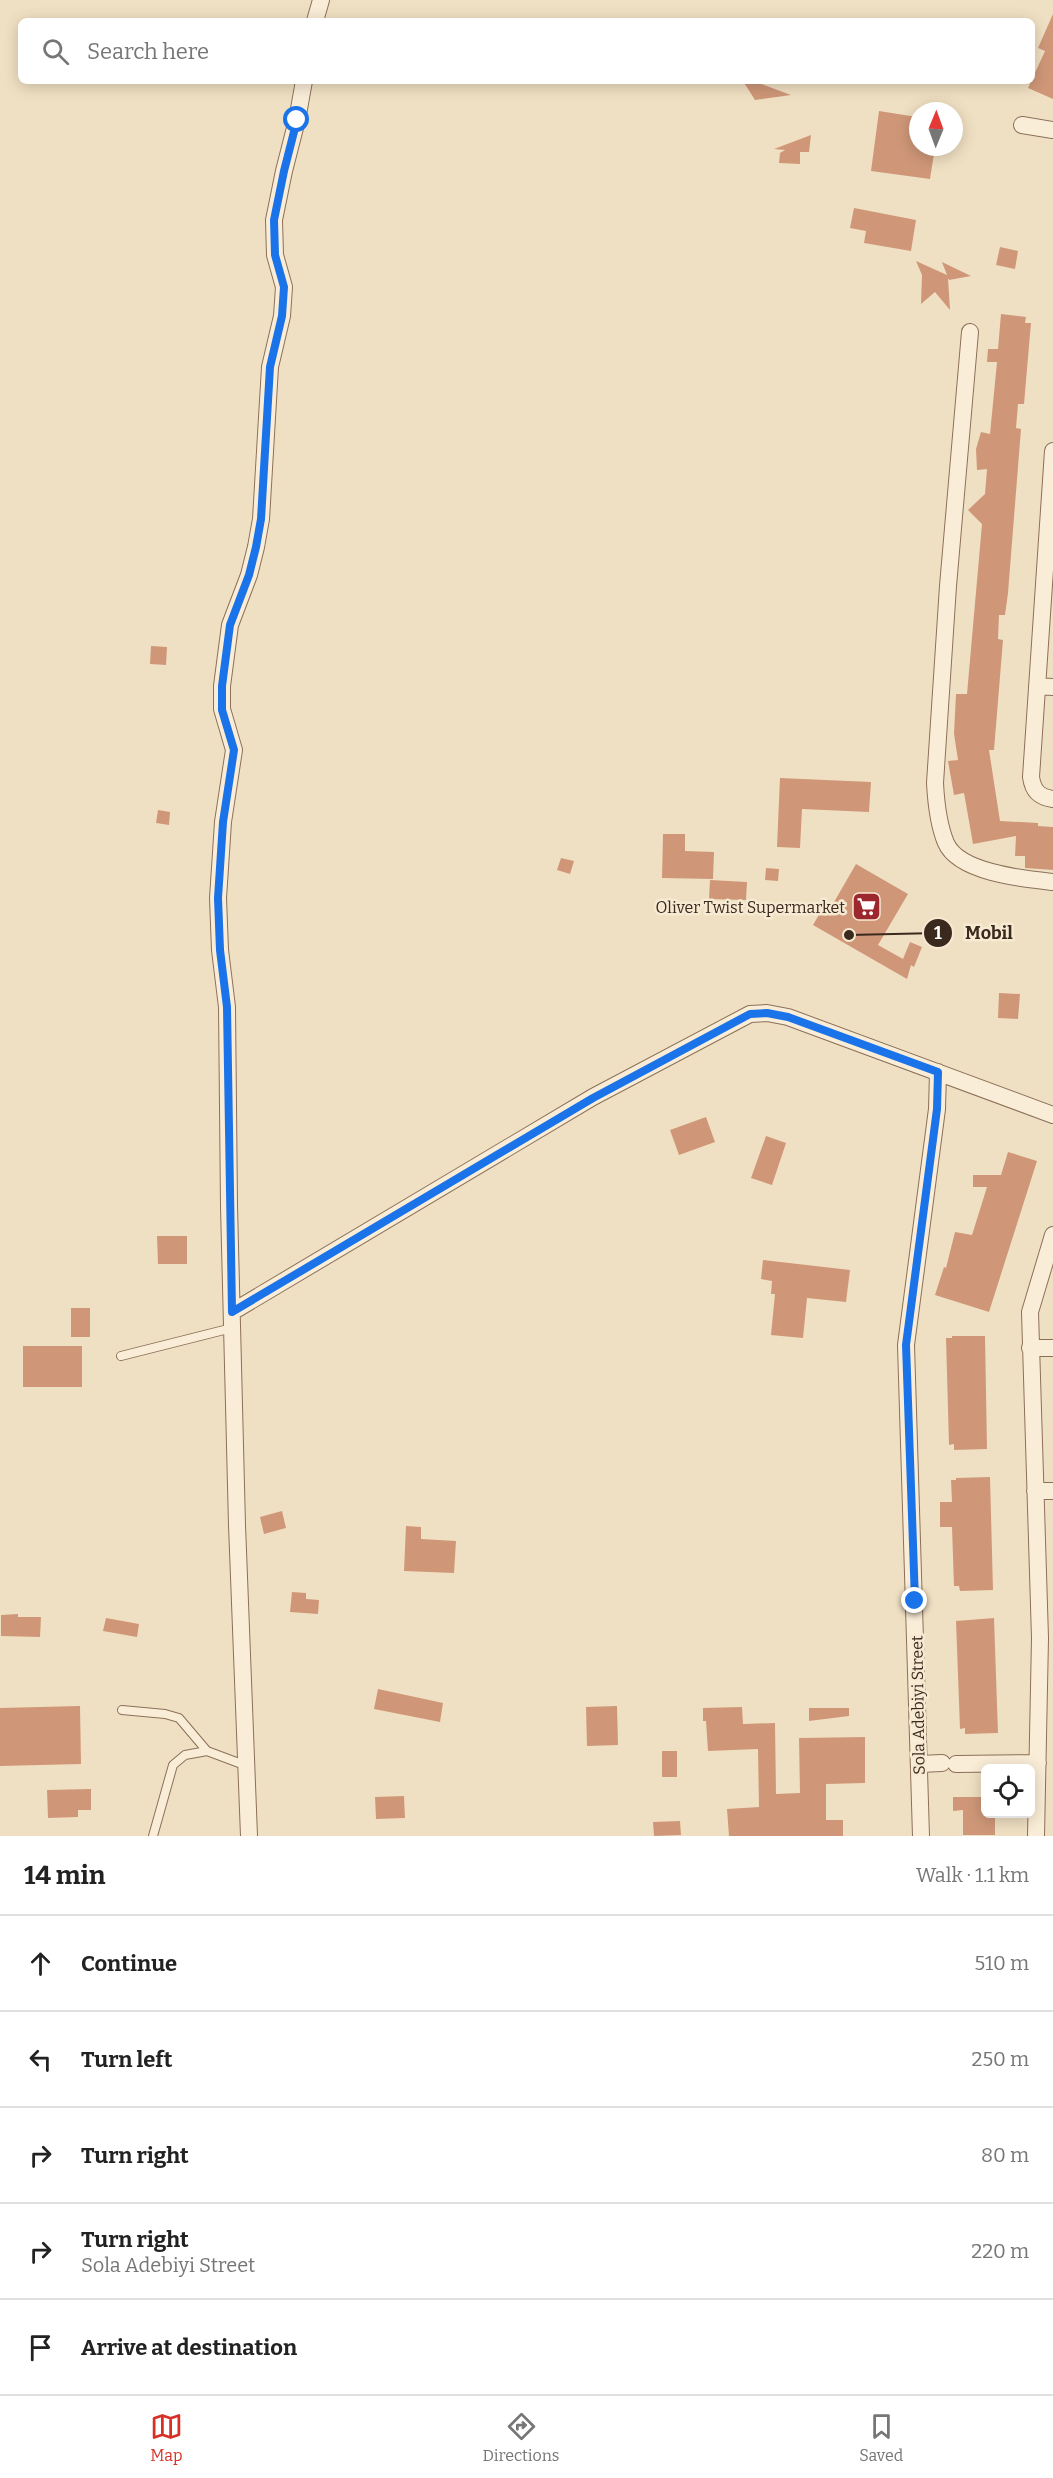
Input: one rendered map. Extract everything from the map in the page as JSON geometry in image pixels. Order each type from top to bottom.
[{"type":"street","points":[[316,18],[321,0]]},
{"type":"street","points":[[249,1836],[237,1525],[227,1007],[220,950],[218,898],[223,822],[234,750],[222,710],[222,686],[230,625],[249,575],[261,519],[270,367],[282,316],[284,287],[275,255],[274,220],[303,84]]},
{"type":"street","points":[[1022,125],[1053,130]]},
{"type":"street","points":[[970,332],[948,586],[935,783],[936,806],[946,845],[969,863],[992,873],[1012,878],[1053,882]]},
{"type":"street","points":[[1053,451],[1045,686],[1032,787],[1038,795],[1053,799]]},
{"type":"street","points":[[232,1320],[593,1098],[750,1014],[767,1013],[788,1017],[1053,1114]]},
{"type":"street","name":"Sola Adebiyi Street","points":[[921,1836],[906,1345],[937,1109],[938,1072]]},
{"type":"street","points":[[1036,1836],[1038,1763],[1047,1638],[1035,1491],[1030,1312],[1048,1270],[1053,1235]]},
{"type":"street","points":[[1030,1347],[1053,1348]]},
{"type":"street","points":[[1035,1491],[1053,1491]]},
{"type":"street","points":[[919,1764],[1038,1763]]},
{"type":"lane","points":[[121,1356],[232,1320]]},
{"type":"lane","points":[[122,1710],[165,1714],[179,1718],[207,1751],[247,1766]]},
{"type":"lane","points":[[153,1836],[173,1766],[185,1755],[207,1751]]},
{"type":"building","points":[[1053,14],[1053,99],[1028,88],[1030,84],[1035,84],[1035,73],[1045,51],[1038,48]]},
{"type":"building","points":[[745,84],[761,84],[791,95],[755,100]]},
{"type":"building","points":[[879,111],[909,116],[909,156],[934,156],[930,179],[871,171]]},
{"type":"building","points":[[811,135],[809,152],[800,152],[800,164],[779,163],[780,153],[785,150],[774,149]]},
{"type":"building","points":[[854,208],[916,220],[911,251],[864,243],[866,231],[850,228]]},
{"type":"building","points":[[1000,247],[1018,251],[1015,269],[996,265]]},
{"type":"building","points":[[916,261],[947,275],[942,262],[971,276],[949,280],[948,278],[950,310],[935,292],[921,304],[922,275]]},
{"type":"building","points":[[1001,314],[1026,317],[1025,323],[1031,323],[1024,404],[1018,404],[1016,428],[1021,429],[1008,593],[1005,615],[999,615],[998,639],[1003,640],[994,750],[989,750],[1000,821],[1038,823],[1038,826],[1053,827],[1053,870],[1025,868],[1025,856],[1015,856],[1016,836],[973,844],[964,793],[954,795],[948,761],[958,760],[954,734],[956,694],[967,694],[982,524],[968,510],[985,494],[987,469],[977,470],[976,449],[981,432],[990,434],[997,362],[987,362],[988,349],[998,349]]},
{"type":"building","points":[[151,646],[167,647],[166,665],[150,664]]},
{"type":"building","points":[[780,778],[871,782],[869,812],[802,809],[800,848],[777,847]]},
{"type":"building","points":[[158,810],[170,812],[169,825],[156,823]]},
{"type":"building","points":[[663,834],[685,834],[685,851],[714,852],[713,879],[662,878]]},
{"type":"building","points":[[561,858],[574,861],[570,874],[557,870]]},
{"type":"building","points":[[856,864],[908,894],[878,945],[903,959],[910,942],[922,947],[914,967],[911,965],[907,979],[813,925],[820,913],[826,916]]},
{"type":"building","points":[[766,868],[779,869],[778,881],[765,880]]},
{"type":"building","points":[[710,880],[747,882],[746,900],[709,899]]},
{"type":"building","points":[[999,993],[1020,994],[1018,1019],[998,1018]]},
{"type":"building","points":[[706,1117],[715,1142],[679,1155],[670,1130]]},
{"type":"building","points":[[766,1136],[786,1143],[772,1185],[751,1178]]},
{"type":"building","points":[[1008,1152],[1037,1161],[989,1312],[935,1295],[944,1267],[946,1268],[955,1232],[972,1235],[987,1187],[973,1187],[973,1175],[1001,1175]]},
{"type":"building","points":[[157,1236],[187,1236],[187,1264],[158,1264]]},
{"type":"building","points":[[763,1260],[850,1270],[846,1302],[807,1298],[803,1338],[771,1335],[775,1294],[771,1294],[772,1281],[761,1279]]},
{"type":"building","points":[[71,1308],[90,1308],[90,1337],[71,1337]]},
{"type":"building","points":[[952,1336],[985,1336],[987,1449],[954,1450],[954,1444],[949,1445],[946,1338],[952,1338]]},
{"type":"building","points":[[23,1346],[82,1346],[82,1387],[23,1387]]},
{"type":"building","points":[[990,1477],[993,1590],[960,1591],[959,1586],[954,1586],[952,1527],[940,1527],[940,1502],[952,1502],[951,1480]]},
{"type":"building","points":[[282,1511],[286,1528],[264,1534],[260,1517]]},
{"type":"building","points":[[406,1526],[421,1527],[421,1539],[456,1541],[454,1573],[404,1571]]},
{"type":"building","points":[[292,1592],[306,1593],[306,1599],[319,1600],[318,1614],[290,1612]]},
{"type":"building","points":[[18,1614],[18,1617],[41,1617],[40,1637],[1,1636],[1,1615]]},
{"type":"building","points":[[106,1618],[139,1624],[137,1637],[103,1631]]},
{"type":"building","points":[[994,1618],[998,1733],[965,1734],[965,1728],[960,1729],[956,1621]]},
{"type":"building","points":[[378,1689],[443,1703],[440,1722],[374,1709]]},
{"type":"building","points":[[80,1706],[81,1764],[0,1766],[0,1708]]},
{"type":"building","points":[[617,1706],[618,1745],[587,1746],[586,1707]]},
{"type":"building","points":[[742,1707],[743,1724],[775,1723],[776,1794],[800,1793],[799,1738],[865,1737],[865,1783],[826,1784],[826,1820],[843,1820],[843,1836],[729,1836],[727,1809],[759,1807],[758,1749],[708,1751],[703,1708]]},
{"type":"building","points":[[809,1708],[849,1708],[849,1716],[809,1721]]},
{"type":"building","points":[[662,1751],[677,1751],[677,1777],[662,1777]]},
{"type":"building","points":[[91,1789],[91,1810],[78,1810],[78,1817],[48,1818],[47,1790]]},
{"type":"building","points":[[404,1796],[405,1818],[376,1819],[375,1797]]},
{"type":"building","points":[[953,1797],[981,1797],[981,1818],[995,1818],[995,1835],[963,1835],[963,1810],[953,1811]]},
{"type":"building","points":[[680,1821],[681,1835],[654,1836],[653,1822]]},
{"type":"place","name":"Oliver Twist Supermarket","points":[[866,907]]},
{"type":"place","name":"Mobil","points":[[849,935]]},
{"type":"route","points":[[297,120],[274,220],[275,255],[284,287],[282,316],[270,367],[261,519],[249,575],[230,625],[222,686],[222,710],[234,750],[223,822],[218,898],[220,950],[227,1007],[226,1071],[232,1312],[593,1098],[750,1014],[767,1013],[788,1017],[938,1072],[937,1109],[906,1345],[915,1601]]}]
